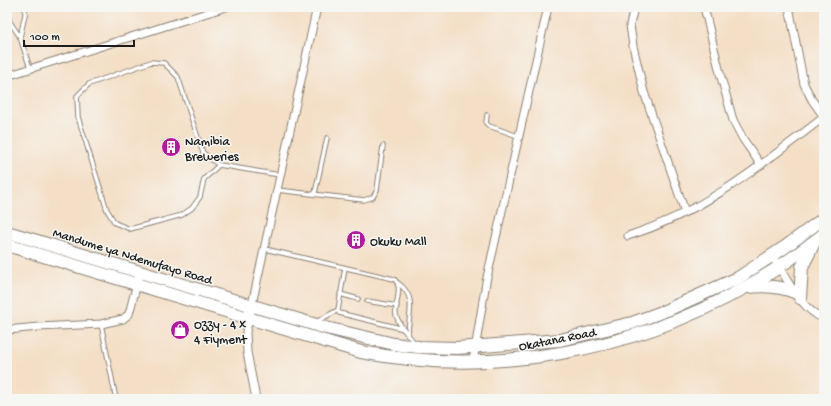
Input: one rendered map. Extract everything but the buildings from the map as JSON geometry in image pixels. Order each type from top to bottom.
[{"type":"main road","name":"Okatana Road","points":[[252,305],[360,337],[418,347],[477,347],[560,340],[632,323],[667,310],[738,278],[772,256],[824,218]]},
{"type":"main road","name":"Mandume ya Ndemufayo Road","points":[[7,232],[252,305]]},
{"type":"main road","name":"Okatana Road","points":[[250,319],[367,353],[427,361],[473,362],[536,358],[635,336],[705,308],[746,287],[779,267],[820,238]]},
{"type":"main road","points":[[746,287],[764,285],[780,287],[798,296],[802,267],[820,238]]},
{"type":"main road","name":"Mandume ya Ndemufayo Road","points":[[7,245],[250,319]]},
{"type":"street","points":[[7,76],[226,7]]},
{"type":"street","points":[[256,399],[247,352],[246,332],[317,7]]},
{"type":"street","points":[[473,362],[477,347],[486,282],[548,7]]},
{"type":"street","points":[[634,7],[630,25],[633,46],[644,92],[685,212]]},
{"type":"street","points":[[704,7],[733,120],[742,139],[761,165]]},
{"type":"street","points":[[628,236],[714,198],[761,165],[824,117],[812,100],[804,84],[789,7]]},
{"type":"street","points":[[772,256],[798,296],[815,315],[824,319]]},
{"type":"street","points":[[7,330],[102,324],[123,319],[129,314],[140,272]]},
{"type":"lane","points":[[20,37],[25,15],[25,7]]},
{"type":"lane","points":[[7,14],[10,22],[20,37],[30,68]]},
{"type":"lane","points":[[218,165],[204,179],[200,196],[192,208],[182,215],[130,229],[115,223],[107,210],[78,117],[78,96],[89,84],[151,62],[164,63],[178,77],[203,153],[218,165],[280,175]]},
{"type":"lane","points":[[487,115],[486,123],[489,126],[518,136]]},
{"type":"lane","points":[[315,194],[327,138]]},
{"type":"lane","points":[[277,190],[364,200],[373,197],[377,190],[383,146]]},
{"type":"lane","points":[[265,249],[394,279],[406,288],[411,301],[408,335]]},
{"type":"lane","points":[[345,268],[338,310],[341,315],[404,329]]},
{"type":"lane","points":[[398,282],[396,314],[404,329],[418,347]]},
{"type":"lane","points":[[340,294],[358,299]]},
{"type":"lane","points":[[367,301],[397,306]]},
{"type":"lane","points":[[312,324],[338,310]]},
{"type":"lane","points":[[102,324],[116,399]]},
{"type":"place","name":"Namibia Breweries","points":[[171,147]]},
{"type":"place","name":"Okuku Mall","points":[[356,240]]},
{"type":"place","name":"Ozzy - 4 x 4 Fiyment","points":[[180,330]]}]
